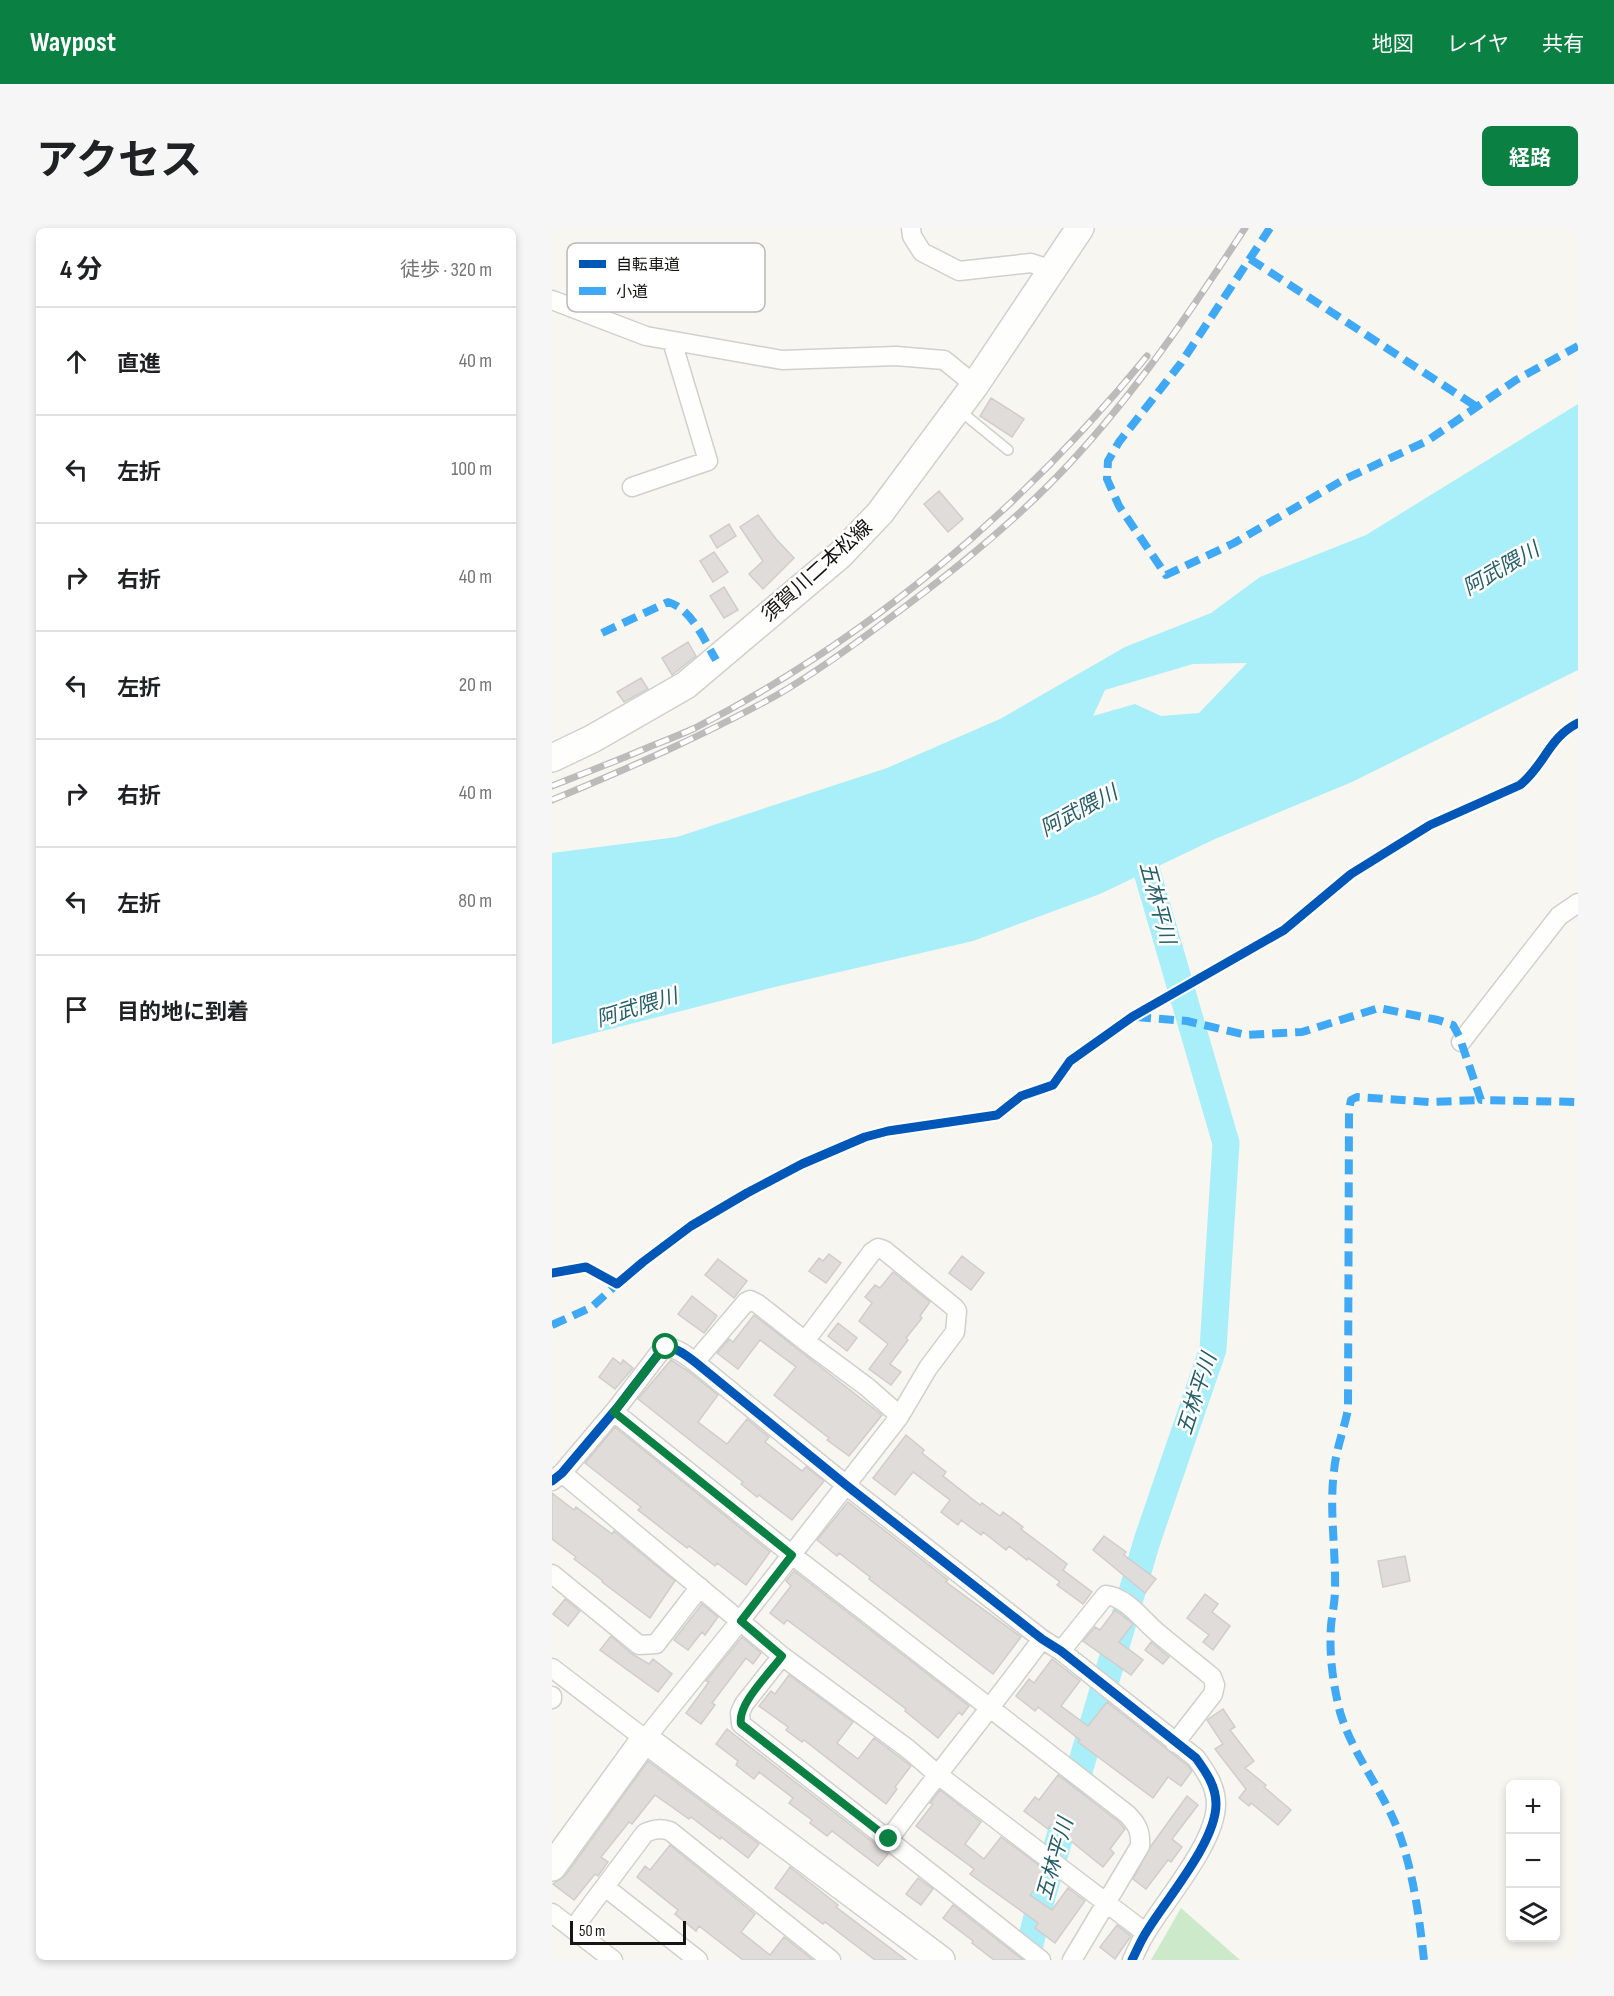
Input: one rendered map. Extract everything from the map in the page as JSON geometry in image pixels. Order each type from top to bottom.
[{"type":"main road","name":"須賀川二本松線","points":[[552,758],[592,739],[686,685],[840,555],[880,513],[975,385],[1080,228]]},
{"type":"main road","points":[[552,1867],[645,1739],[941,1960]]},
{"type":"street","points":[[911,228],[912,236],[922,252],[959,271],[1031,263],[1052,270]]},
{"type":"street","points":[[552,300],[567,306]]},
{"type":"street","points":[[583,312],[646,336],[782,360],[896,356],[944,360],[975,385]]},
{"type":"street","points":[[632,487],[708,461],[672,341]]},
{"type":"street","points":[[1461,1042],[1559,916],[1578,903]]},
{"type":"street","points":[[552,1668],[645,1739],[741,1621],[900,1415],[928,1368],[955,1332],[957,1311],[884,1250],[878,1248],[872,1252],[805,1341]]},
{"type":"street","points":[[696,1362],[750,1300],[900,1415]]},
{"type":"street","points":[[1132,1960],[1146,1932],[1196,1856],[1214,1821],[1215,1792],[1196,1758],[846,1485],[696,1362],[673,1347],[666,1347],[614,1412],[557,1477],[700,1587],[782,1656],[908,1749],[937,1774],[1146,1932]]},
{"type":"street","points":[[614,1412],[792,1555],[1135,1822],[1140,1836],[1140,1846],[1072,1960]]},
{"type":"street","points":[[552,1574],[639,1645],[656,1644],[700,1587]]},
{"type":"street","points":[[1061,1651],[1106,1595],[1113,1596],[1132,1609],[1212,1677],[1215,1685],[1213,1694],[1175,1743]]},
{"type":"street","points":[[889,1839],[937,1774],[991,1708],[1041,1639]]},
{"type":"street","points":[[782,1656],[744,1704],[740,1718],[741,1724],[1041,1960]]},
{"type":"street","points":[[573,1929],[645,1833],[663,1828],[670,1831],[831,1960]]},
{"type":"street","points":[[604,1887],[698,1960]]},
{"type":"street","points":[[552,1913],[613,1960]]},
{"type":"lane","points":[[957,408],[1008,450]]},
{"type":"green space","points":[[1181,1908],[1240,1960],[1151,1960]]},
{"type":"water","name":"阿武隈川","points":[[1578,404],[1578,670],[1352,782],[1215,839],[1100,894],[973,941],[779,986],[552,1044],[552,853],[677,837],[887,768],[1000,719],[1125,647],[1211,613],[1260,577],[1366,535]],"holes":[[[1247,663],[1199,713],[1161,716],[1135,704],[1093,716],[1105,690],[1193,664]]]},
{"type":"building","points":[[991,398],[1024,419],[1012,437],[980,416]]},
{"type":"building","points":[[939,491],[963,519],[948,532],[924,504]]},
{"type":"building","points":[[758,515],[794,558],[763,589],[749,574],[763,561],[740,527]]},
{"type":"building","points":[[729,524],[736,536],[717,548],[710,536]]},
{"type":"building","points":[[714,552],[728,572],[713,582],[700,561]]},
{"type":"building","points":[[724,587],[738,610],[724,618],[710,596]]},
{"type":"building","points":[[688,642],[696,656],[672,675],[662,658]]},
{"type":"building","points":[[641,678],[648,689],[624,702],[617,692]]},
{"type":"building","points":[[829,1254],[841,1263],[826,1283],[809,1271],[819,1258],[823,1261]]},
{"type":"building","points":[[962,1256],[984,1273],[971,1290],[949,1273]]},
{"type":"building","points":[[718,1259],[747,1281],[734,1298],[705,1275]]},
{"type":"building","points":[[893,1272],[930,1302],[920,1316],[922,1318],[906,1338],[908,1340],[890,1364],[901,1372],[891,1385],[869,1369],[888,1344],[859,1321],[872,1303],[865,1297],[875,1285],[880,1288]]},
{"type":"building","points":[[692,1296],[717,1316],[704,1333],[678,1314]]},
{"type":"building","points":[[754,1315],[882,1415],[849,1456],[774,1395],[796,1367],[760,1340],[738,1369],[717,1353],[729,1339],[733,1342]]},
{"type":"building","points":[[838,1323],[857,1338],[847,1351],[828,1336]]},
{"type":"building","points":[[613,1358],[621,1364],[623,1360],[633,1368],[615,1389],[599,1377]]},
{"type":"building","points":[[671,1360],[718,1395],[698,1422],[727,1444],[747,1419],[769,1437],[765,1442],[802,1471],[806,1467],[824,1481],[792,1520],[759,1495],[757,1497],[741,1484],[743,1482],[638,1399]]},
{"type":"building","points":[[615,1427],[770,1552],[746,1585],[717,1563],[715,1566],[689,1546],[687,1548],[638,1510],[641,1507],[585,1463]]},
{"type":"building","points":[[906,1435],[924,1450],[922,1453],[946,1472],[943,1476],[980,1505],[982,1503],[1000,1516],[1003,1512],[1023,1527],[1021,1529],[1067,1564],[1063,1570],[1092,1592],[1083,1604],[1057,1585],[1060,1582],[1028,1558],[1027,1560],[1009,1546],[1006,1550],[983,1532],[981,1535],[961,1520],[958,1525],[941,1512],[950,1500],[913,1472],[895,1495],[873,1478]]},
{"type":"building","points":[[552,1493],[574,1510],[576,1507],[612,1534],[614,1531],[675,1581],[650,1618],[602,1582],[574,1559],[576,1557],[552,1539]]},
{"type":"building","points":[[848,1502],[948,1580],[946,1582],[1021,1637],[993,1674],[869,1579],[870,1577],[839,1553],[837,1556],[817,1540]]},
{"type":"building","points":[[1104,1536],[1126,1552],[1124,1555],[1156,1579],[1145,1593],[1093,1550]]},
{"type":"building","points":[[1405,1556],[1410,1581],[1383,1587],[1378,1561]]},
{"type":"building","points":[[794,1571],[969,1706],[962,1715],[959,1712],[938,1738],[905,1711],[906,1709],[814,1640],[787,1620],[784,1624],[770,1613],[791,1586],[786,1581]]},
{"type":"building","points":[[1205,1594],[1218,1604],[1212,1612],[1230,1626],[1213,1650],[1203,1642],[1209,1635],[1187,1618]]},
{"type":"building","points":[[565,1599],[580,1611],[568,1626],[553,1614]]},
{"type":"building","points":[[702,1604],[718,1617],[705,1635],[702,1632],[688,1650],[674,1640]]},
{"type":"building","points":[[1115,1610],[1133,1624],[1119,1642],[1143,1660],[1131,1675],[1083,1641],[1095,1627],[1100,1630]]},
{"type":"building","points":[[611,1636],[632,1654],[649,1664],[653,1659],[672,1674],[658,1692],[600,1650]]},
{"type":"building","points":[[742,1637],[761,1653],[753,1664],[746,1658],[712,1703],[715,1705],[701,1724],[686,1713],[709,1682],[706,1681]]},
{"type":"building","points":[[1151,1642],[1169,1657],[1163,1664],[1145,1650]]},
{"type":"building","points":[[1052,1659],[1080,1681],[1061,1706],[1088,1726],[1107,1702],[1188,1766],[1192,1771],[1181,1786],[1168,1777],[1153,1798],[1078,1742],[1080,1740],[1038,1707],[1035,1711],[1016,1696],[1029,1679],[1034,1683]]},
{"type":"building","points":[[789,1675],[853,1722],[837,1743],[858,1759],[874,1738],[911,1766],[895,1787],[897,1789],[886,1804],[804,1740],[802,1742],[786,1730],[788,1727],[759,1706],[771,1691],[775,1694]]},
{"type":"building","points":[[1223,1709],[1235,1727],[1230,1730],[1254,1761],[1245,1768],[1291,1810],[1278,1825],[1251,1803],[1249,1806],[1239,1798],[1246,1789],[1215,1749],[1223,1744],[1207,1720]]},
{"type":"building","points":[[727,1729],[888,1854],[878,1866],[832,1831],[827,1836],[810,1823],[812,1820],[789,1803],[793,1798],[759,1772],[754,1779],[736,1765],[738,1761],[716,1744]]},
{"type":"building","points":[[648,1761],[759,1844],[748,1858],[721,1837],[720,1839],[691,1817],[689,1819],[655,1795],[632,1824],[629,1822],[601,1857],[608,1862],[598,1876],[595,1874],[574,1900],[553,1884],[565,1876]]},
{"type":"building","points":[[1058,1775],[1125,1829],[1110,1849],[1114,1853],[1103,1867],[1051,1825],[1048,1829],[1024,1811],[1035,1797],[1039,1800]]},
{"type":"building","points":[[940,1790],[981,1822],[965,1844],[984,1859],[1001,1837],[1048,1872],[1030,1895],[1052,1910],[1068,1888],[1085,1901],[1055,1943],[1035,1928],[1038,1923],[970,1874],[974,1869],[916,1826],[933,1804],[930,1803]]},
{"type":"building","points":[[1187,1796],[1198,1805],[1172,1839],[1182,1847],[1171,1862],[1168,1860],[1146,1889],[1133,1879],[1151,1846]]},
{"type":"building","points":[[670,1845],[755,1914],[741,1932],[770,1955],[784,1937],[813,1960],[743,1960],[699,1926],[696,1931],[675,1914],[678,1910],[637,1877],[645,1866],[650,1870]]},
{"type":"building","points":[[790,1867],[838,1905],[836,1907],[906,1960],[875,1960],[775,1888]]},
{"type":"building","points":[[918,1878],[933,1889],[921,1905],[906,1894]]},
{"type":"building","points":[[953,1905],[1023,1960],[994,1960],[972,1943],[973,1941],[943,1918]]},
{"type":"building","points":[[1117,1925],[1131,1936],[1115,1959],[1100,1947]]},
{"type":"waterway","name":"五林平川","points":[[1026,1960],[1042,1897],[1147,1541],[1213,1349],[1226,1143],[1145,865],[1141,835]]},
{"type":"railway","points":[[552,800],[722,724],[777,695],[850,647],[961,563],[1028,505],[1094,437],[1162,350],[1245,228]]},
{"type":"railway","points":[[552,786],[695,728],[760,692],[822,653],[882,611],[996,517],[1049,466],[1147,356]]},
{"type":"marked path","points":[[1270,228],[1181,363],[1119,442],[1108,461],[1107,479],[1119,506],[1166,575],[1234,543],[1343,480],[1427,441],[1516,380],[1578,346]]},
{"type":"marked path","points":[[1250,259],[1477,407]]},
{"type":"marked path","points":[[602,633],[668,602],[691,618],[716,660]]},
{"type":"marked path","points":[[1136,1017],[1187,1021],[1246,1035],[1302,1032],[1379,1008],[1453,1025],[1481,1100],[1578,1102]]},
{"type":"marked path","points":[[1424,1960],[1417,1904],[1404,1848],[1391,1814],[1356,1751],[1345,1726],[1335,1691],[1331,1659],[1331,1626],[1335,1599],[1332,1515],[1334,1471],[1348,1409],[1349,1110],[1351,1100],[1357,1097],[1430,1102],[1481,1100]]},
{"type":"marked path","points":[[552,1325],[592,1307],[617,1284]]},
{"type":"cycle path","points":[[552,1273],[586,1267],[617,1284],[691,1226],[802,1164],[865,1137],[888,1131],[997,1115],[1021,1096],[1053,1085],[1070,1061],[1132,1017],[1284,930],[1351,874],[1430,825],[1520,785],[1560,736],[1578,723]]},
{"type":"cycle path","points":[[552,1481],[562,1473],[617,1408],[660,1352],[669,1348],[674,1349],[695,1362],[846,1485],[1196,1758],[1207,1774],[1214,1791],[1216,1804],[1214,1819],[1199,1852],[1145,1934],[1132,1960]]},
{"type":"route","points":[[666,1347],[614,1412],[792,1555],[741,1621],[782,1656],[744,1704],[740,1718],[741,1724],[889,1839]]}]
